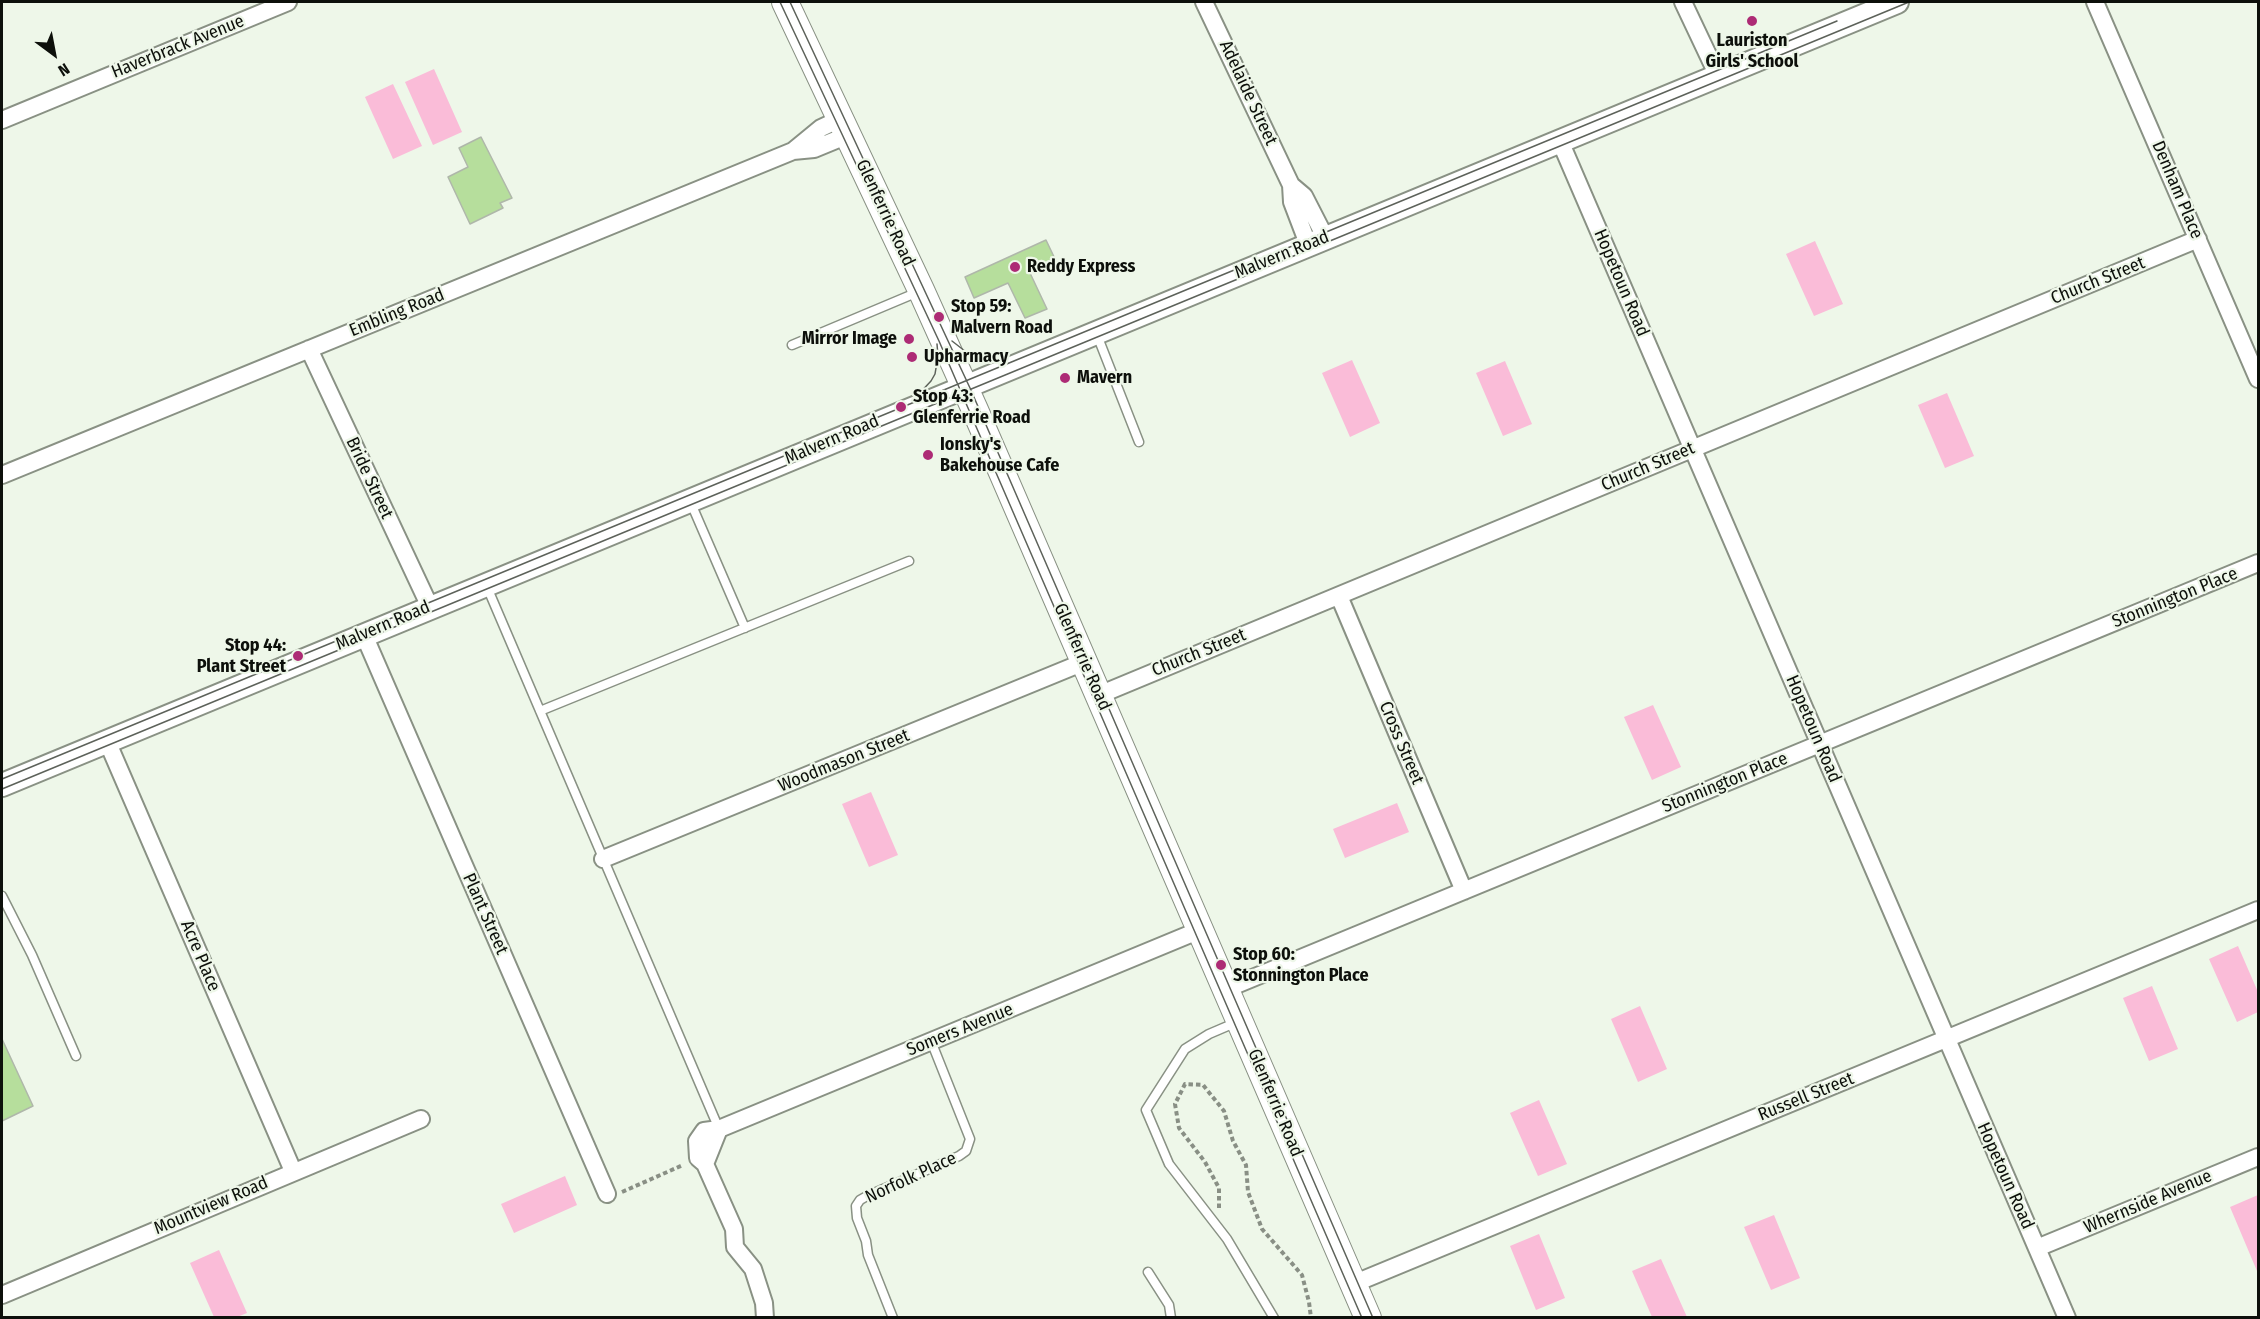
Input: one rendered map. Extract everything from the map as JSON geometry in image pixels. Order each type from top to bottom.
[{"type":"main road","name":"Glenferrie Road","points":[[785,2],[964,386],[1368,1317]]},
{"type":"main road","name":"Malvern Road","points":[[2,785],[1897,2]]},
{"type":"street","name":"Haverbrack Avenue","points":[[2,120],[288,2]]},
{"type":"street","name":"Adelaide Street","points":[[1204,2],[1291,185],[1292,202],[1317,240]]},
{"type":"street","points":[[1683,2],[1718,76]]},
{"type":"street","name":"Denham Place","points":[[2095,2],[2259,380]]},
{"type":"street","name":"Embling Road","points":[[2,475],[793,150],[821,128],[844,127]]},
{"type":"street","name":"Hopetoun Road","points":[[1560,141],[2067,1317]]},
{"type":"street","name":"Church Street","points":[[1099,695],[2198,239]]},
{"type":"street","name":"Bride Street","points":[[309,349],[430,607]]},
{"type":"street","name":"Stonnington Place","points":[[1226,989],[2259,563]]},
{"type":"street","name":"Cross Street","points":[[1339,596],[1464,891]]},
{"type":"street","name":"Plant Street","points":[[364,635],[612,1194]]},
{"type":"street","name":"Woodmason Street","points":[[603,859],[1084,662]]},
{"type":"street","name":"Acre Place","points":[[107,741],[292,1172]]},
{"type":"street","name":"Russell Street","points":[[1353,1284],[2259,910]]},
{"type":"street","name":"Somers Avenue","points":[[765,1317],[764,1302],[753,1269],[735,1247],[734,1229],[705,1164],[698,1158],[697,1141],[704,1131],[719,1129],[1200,930]]},
{"type":"street","name":"Mountview Road","points":[[2,1295],[421,1119]]},
{"type":"street","name":"Whernside Avenue","points":[[2037,1248],[2259,1156]]},
{"type":"lane","points":[[792,345],[921,290]]},
{"type":"lane","points":[[1095,332],[1139,441]]},
{"type":"lane","points":[[690,500],[745,628]]},
{"type":"lane","points":[[540,711],[909,561]]},
{"type":"lane","points":[[485,584],[719,1129]]},
{"type":"lane","points":[[2,896],[32,955],[76,1056]]},
{"type":"lane","points":[[1240,1020],[1209,1034],[1185,1049],[1146,1110],[1170,1164],[1227,1239],[1274,1317]]},
{"type":"lane","name":"Norfolk Place","points":[[893,1317],[868,1255],[866,1241],[857,1218],[856,1206],[867,1196],[959,1156],[966,1151],[970,1138],[931,1041]]},
{"type":"lane","points":[[1148,1272],[1169,1305],[1171,1317]]},
{"type":"path","points":[[1215,1223],[1219,1209],[1219,1188],[1205,1162],[1179,1128],[1175,1104],[1185,1084],[1203,1085],[1224,1111],[1233,1141],[1246,1165],[1248,1192],[1262,1229],[1302,1275],[1311,1317]]},
{"type":"path","points":[[612,1194],[684,1165]]},
{"type":"shaded area","points":[[434,69],[462,132],[433,145],[405,82]]},
{"type":"shaded area","points":[[393,84],[422,146],[393,159],[365,97]]},
{"type":"shaded area","points":[[1815,241],[1843,304],[1814,316],[1786,254]]},
{"type":"shaded area","points":[[1352,360],[1380,423],[1350,437],[1322,373]]},
{"type":"shaded area","points":[[1505,361],[1532,424],[1503,436],[1476,373]]},
{"type":"shaded area","points":[[1947,393],[1974,456],[1945,468],[1918,405]]},
{"type":"shaded area","points":[[1653,705],[1681,767],[1652,780],[1624,717]]},
{"type":"shaded area","points":[[871,792],[898,855],[869,867],[842,804]]},
{"type":"shaded area","points":[[1397,803],[1409,832],[1345,858],[1333,829]]},
{"type":"shaded area","points":[[2238,946],[2258,992],[2258,1012],[2237,1022],[2209,959]]},
{"type":"shaded area","points":[[2152,986],[2178,1049],[2149,1061],[2123,998]]},
{"type":"shaded area","points":[[1640,1006],[1667,1069],[1638,1082],[1611,1019]]},
{"type":"shaded area","points":[[1539,1100],[1567,1164],[1538,1176],[1510,1113]]},
{"type":"shaded area","points":[[565,1176],[577,1205],[514,1233],[501,1204]]},
{"type":"shaded area","points":[[2258,1195],[2258,1270],[2257,1271],[2230,1207]]},
{"type":"shaded area","points":[[1774,1215],[1800,1278],[1771,1290],[1744,1227]]},
{"type":"shaded area","points":[[1539,1234],[1565,1298],[1536,1310],[1510,1246]]},
{"type":"shaded area","points":[[219,1250],[247,1313],[237,1317],[214,1317],[190,1263]]},
{"type":"shaded area","points":[[1661,1259],[1687,1317],[1652,1317],[1632,1271]]},
{"type":"building","points":[[481,137],[512,198],[500,203],[503,208],[470,224],[448,177],[468,167],[459,148]]},
{"type":"building","name":"Reddy Express","points":[[1046,240],[1056,261],[1030,273],[1047,309],[1025,318],[1008,283],[974,298],[965,277]]},
{"type":"building","points":[[2,1039],[33,1106],[2,1121]]},
{"type":"tram line","points":[[780,2],[939,341],[1362,1318]]},
{"type":"tram line","points":[[790,2],[970,388],[1373,1318]]},
{"type":"tram line","points":[[2,789],[1909,2]]},
{"type":"tram line","points":[[2,779],[1837,21]]},
{"type":"tram line","points":[[952,341],[970,355],[990,361],[1006,361]]},
{"type":"tram line","points":[[916,397],[935,374],[937,344]]},
{"type":"place","name":"Lauriston Girls' School","points":[[1752,21]]},
{"type":"place","name":"Reddy Express","points":[[1015,267]]},
{"type":"place","name":"Stop 59: Malvern Road","points":[[939,317]]},
{"type":"place","name":"Mirror Image","points":[[909,339]]},
{"type":"place","name":"Upharmacy","points":[[912,357]]},
{"type":"place","name":"Mavern","points":[[1065,378]]},
{"type":"place","name":"Stop 43: Glenferrie Road","points":[[901,407]]},
{"type":"place","name":"Ionsky's Bakehouse Cafe","points":[[928,455]]},
{"type":"place","name":"Stop 44: Plant Street","points":[[298,656]]},
{"type":"place","name":"Stop 60: Stonnington Place","points":[[1221,965]]}]
